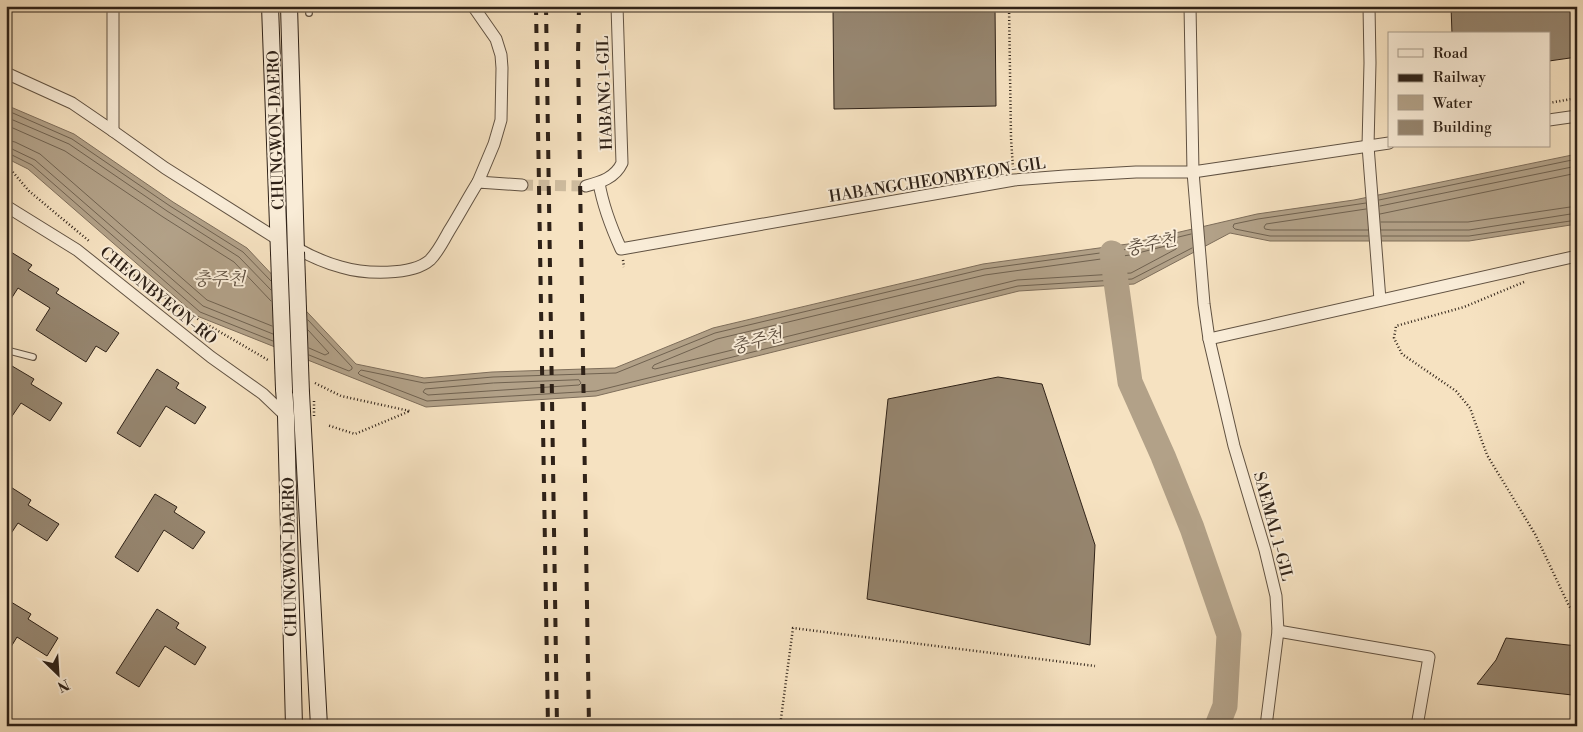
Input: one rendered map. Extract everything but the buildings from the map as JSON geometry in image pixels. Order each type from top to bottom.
[{"type":"street","points":[[113,6],[113,131]]},
{"type":"street","name":"CHUNGWON-DAERO","points":[[270,6],[286,416],[294,726]]},
{"type":"street","name":"CHUNGWON-DAERO","points":[[289,6],[296,250],[319,726]]},
{"type":"street","points":[[296,250],[342,268],[365,272],[400,271],[418,267],[430,259],[444,240],[478,182],[494,144],[501,120],[501,56],[496,39],[473,6]]},
{"type":"street","name":"HABANG 1-GIL","points":[[586,186],[607,180],[619,169],[622,162],[617,6]]},
{"type":"street","name":"SAEMAL 1-GIL","points":[[1190,6],[1193,172],[1204,304],[1209,339],[1234,446],[1265,550],[1276,596],[1278,630],[1266,726]]},
{"type":"street","points":[[1369,6],[1368,146],[1380,300]]},
{"type":"street","points":[[6,73],[72,103],[279,247]]},
{"type":"street","points":[[1550,120],[1577,116]]},
{"type":"street","name":"HABANGCHEONBYEON-GIL","points":[[599,183],[609,221],[621,249],[1014,180],[1136,172],[1193,172],[1388,143]]},
{"type":"street","points":[[478,182],[522,185]]},
{"type":"street","name":"CHEONBYEON-RO","points":[[6,206],[77,250],[211,357],[263,394],[286,416]]},
{"type":"street","points":[[1209,339],[1577,256]]},
{"type":"street","points":[[1278,630],[1429,657],[1417,726]]},
{"type":"lane","points":[[6,350],[33,357]]},
{"type":"path","points":[[1009,6],[1011,138],[1014,180]]},
{"type":"path","points":[[1550,103],[1577,98]]},
{"type":"path","points":[[6,164],[30,191],[90,242]]},
{"type":"path","points":[[104,255],[184,311],[273,363]]},
{"type":"path","points":[[1525,281],[1464,307],[1396,326],[1394,338],[1402,354],[1456,391],[1470,408],[1487,455],[1535,534],[1569,606],[1577,616]]},
{"type":"path","points":[[304,386],[410,411],[355,434],[327,425]]},
{"type":"path","points":[[780,726],[793,628],[1094,666]]},
{"type":"water","name":"충주천","points":[[6,105],[74,134],[173,202],[247,248],[356,364],[424,378],[492,372],[615,368],[713,328],[983,264],[1128,244],[1257,214],[1354,200],[1577,154],[1577,224],[1469,241],[1270,241],[1230,233],[1134,284],[1019,291],[596,396],[426,407],[197,316],[28,169],[6,158]]},
{"type":"waterway","points":[[1112,253],[1130,382],[1192,528],[1229,635],[1225,706],[1217,726]]},
{"type":"tunnel","points":[[522,185],[586,186]]},
{"type":"railway","points":[[536,6],[548,726]]},
{"type":"railway","points":[[546,6],[557,726]]},
{"type":"railway","points":[[579,6],[578,55],[589,726]]}]
